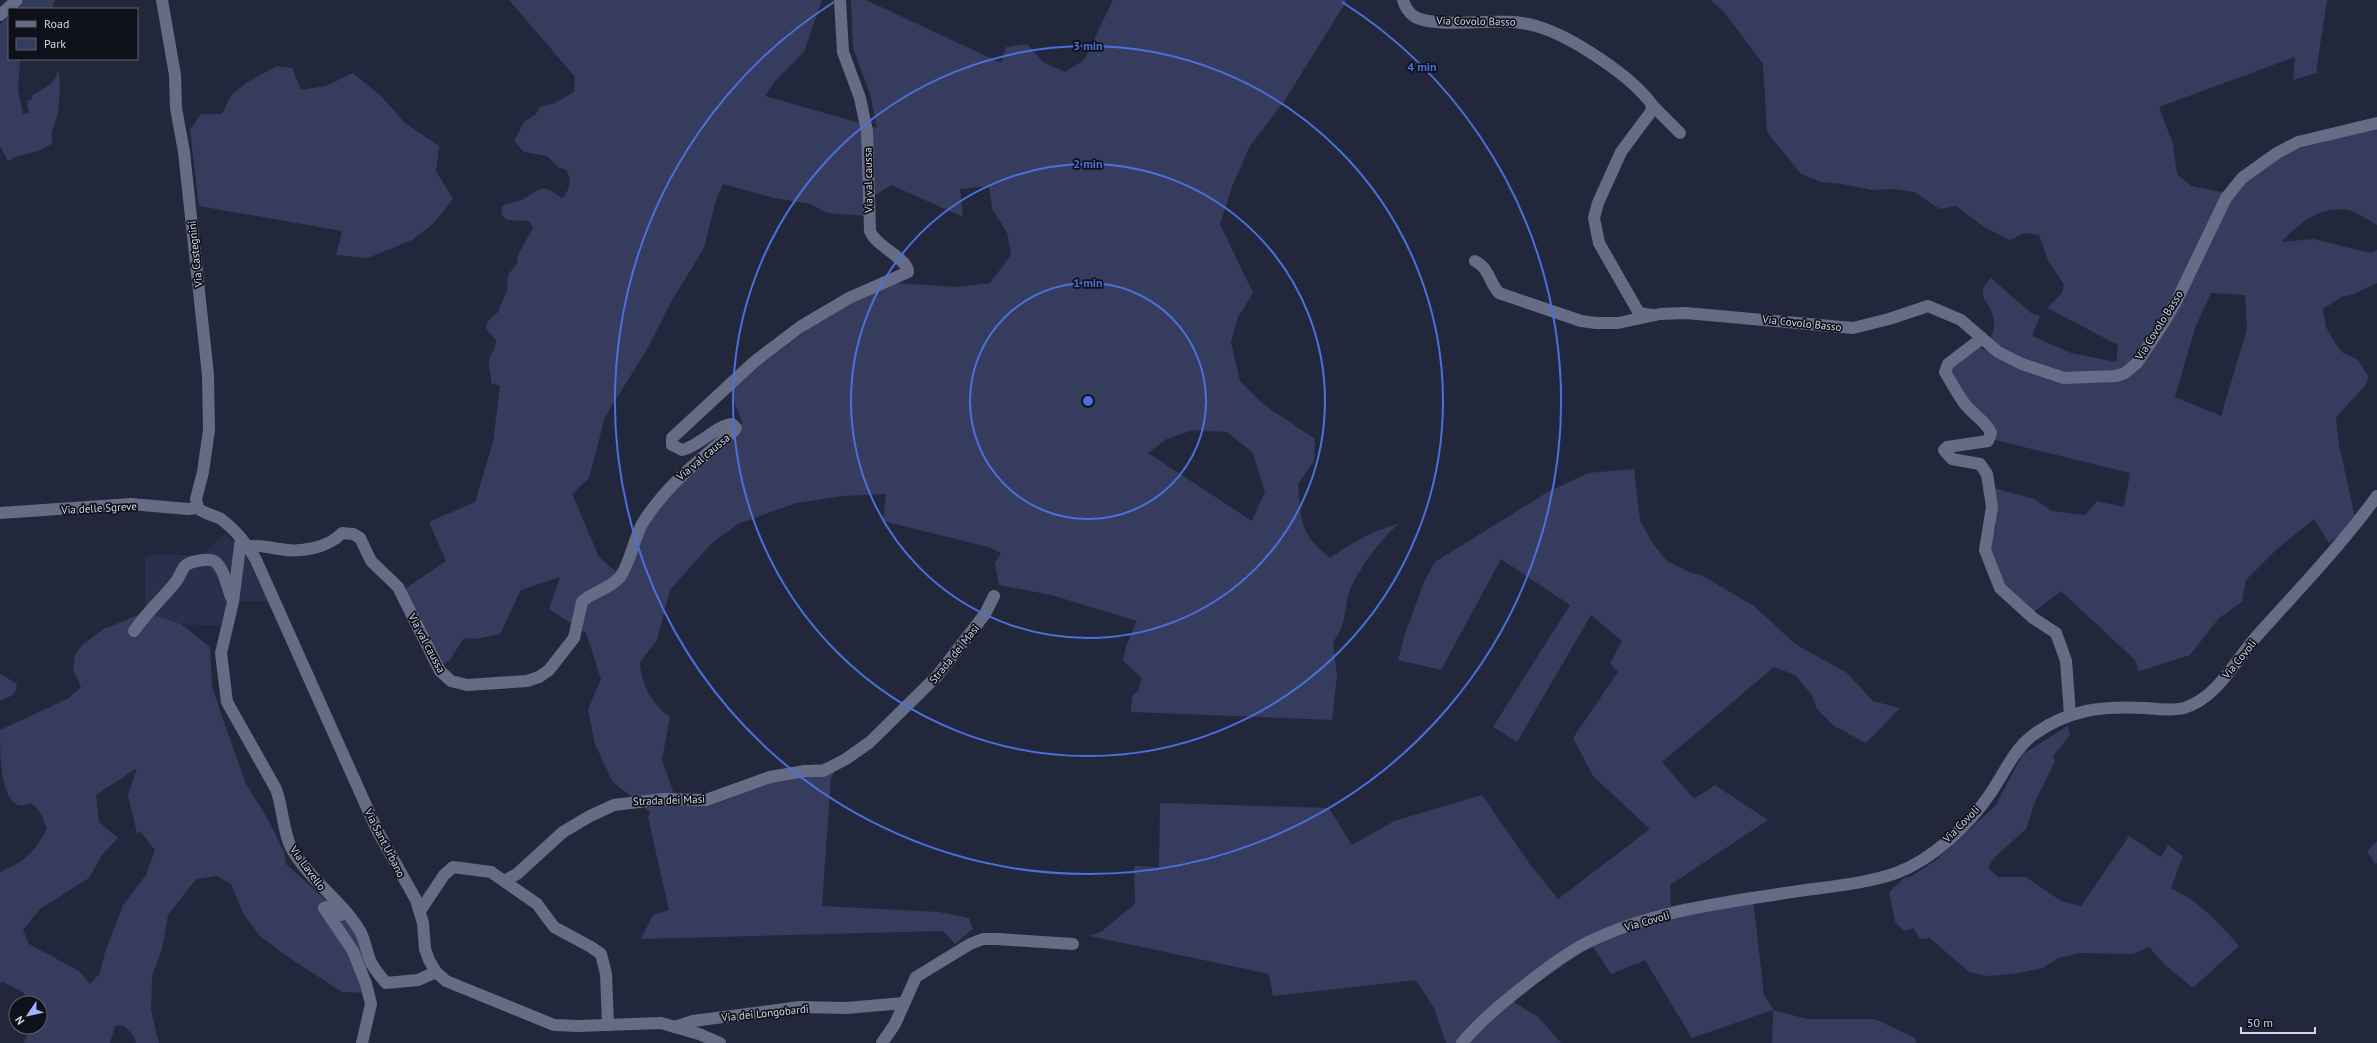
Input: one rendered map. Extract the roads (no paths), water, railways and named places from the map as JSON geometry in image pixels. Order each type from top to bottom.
[{"type":"street","points":[[0,15],[17,0]]},
{"type":"street","name":"Via Castegnini","points":[[162,0],[175,75],[176,108],[184,152],[208,375],[209,430],[203,472],[196,499],[198,508]]},
{"type":"street","name":"Via val caussa","points":[[245,542],[254,546],[281,550],[305,549],[332,543],[342,533],[353,534],[360,538],[371,561],[398,587],[440,671],[451,681],[467,685],[527,681],[549,670],[574,638],[582,602],[604,590],[621,576],[636,535],[662,494],[678,477],[736,428],[732,424],[726,425],[696,444],[682,450],[673,447],[671,443],[672,438],[754,362],[800,327],[848,298],[908,272],[904,264],[878,243],[870,231],[867,131],[860,98],[843,52],[840,0]]},
{"type":"street","name":"Via Covolo Basso","points":[[1402,0],[1412,15],[1427,21],[1508,21],[1543,28],[1564,37],[1602,59],[1647,97],[1653,106],[1680,133]]},
{"type":"street","name":"Via Covolo Basso","points":[[1653,106],[1650,113],[1618,158],[1594,218],[1599,243],[1638,313],[1653,315]]},
{"type":"street","name":"Via Covolo Basso","points":[[1475,261],[1484,267],[1494,288],[1499,293],[1581,321],[1618,323],[1653,315],[1686,313],[1712,314],[1853,328],[1890,319],[1928,306],[1961,320],[1982,338],[2011,359],[2055,377],[2110,378],[2125,372],[2137,363],[2176,302],[2226,198],[2242,178],[2264,161],[2298,142],[2377,123]]},
{"type":"street","points":[[1982,338],[1948,364],[1945,372],[1964,403],[1977,419],[1989,427],[1991,433],[1988,441],[1954,446],[1944,450],[1952,459],[1980,464],[1987,474],[1992,507],[1985,550],[2000,588],[2033,618],[2056,633],[2066,660],[2070,714]]},
{"type":"street","name":"Via Covoli","points":[[1462,1043],[1498,1007],[1557,960],[1606,934],[1662,916],[1735,901],[1883,877],[1913,865],[1952,835],[1975,812],[1988,796],[2014,755],[2025,742],[2056,720],[2070,714],[2083,711],[2125,707],[2182,709],[2200,700],[2219,683],[2252,641],[2332,554],[2377,496]]},
{"type":"street","name":"Via delle Sgreve","points":[[0,513],[131,504],[188,509],[198,508]]},
{"type":"street","name":"Via Sant'Urbano","points":[[198,508],[220,518],[245,542],[263,573],[377,830],[420,911],[425,949],[436,972],[446,981],[542,1022],[554,1025],[578,1026],[661,1023],[699,1034],[720,1043]]},
{"type":"street","name":"Via Lavello","points":[[245,542],[222,652],[228,702],[276,789],[282,803],[292,850],[320,887],[338,904],[356,926],[367,946],[370,960],[386,983],[418,980],[436,972]]},
{"type":"street","name":"Via Lavello","points":[[134,631],[144,616],[181,576],[185,566],[193,562],[210,559],[216,562],[224,576],[232,602]]},
{"type":"street","name":"Strada dei Masi","points":[[504,881],[517,874],[563,832],[590,816],[614,805],[663,799],[706,800],[770,777],[805,771],[823,771],[846,759],[870,742],[937,676],[983,618],[994,596]]},
{"type":"street","points":[[420,911],[444,875],[453,867],[491,872],[537,904],[554,926],[592,947],[601,954],[606,974],[608,1025]]},
{"type":"street","points":[[356,926],[331,907],[327,906],[324,908],[325,913],[353,951],[366,984],[371,1004],[362,1043]]},
{"type":"street","points":[[882,1043],[890,1034],[912,983],[918,975],[975,942],[997,939],[1073,944]]},
{"type":"street","name":"Via dei Longobardi","points":[[674,1027],[693,1021],[800,1007],[846,1008],[904,1003]]}]
